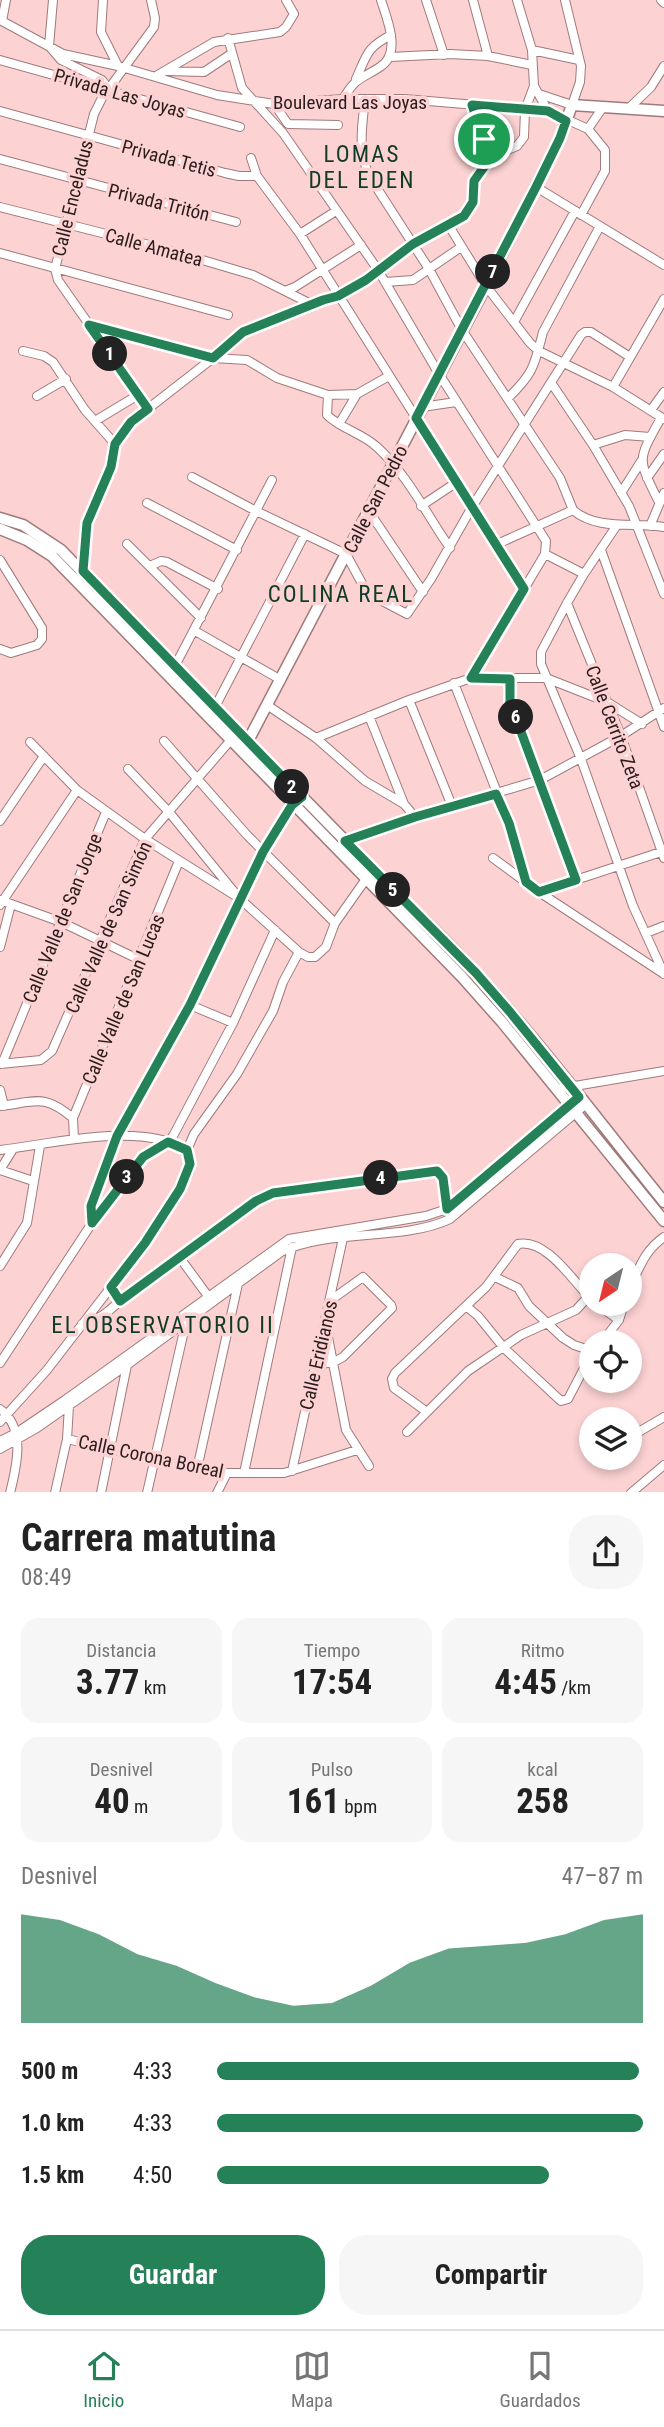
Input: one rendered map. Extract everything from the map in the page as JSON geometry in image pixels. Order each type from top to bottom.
[{"type":"street","points":[[1,20],[6,0]]},
{"type":"street","points":[[53,0],[48,46],[61,60],[102,80],[109,89]]},
{"type":"street","points":[[103,0],[101,32],[122,66]]},
{"type":"street","name":"Calle Enceladus","points":[[148,409],[58,280],[55,269],[98,104],[122,66],[133,57],[154,27],[151,0]]},
{"type":"street","points":[[156,76],[214,42],[280,32],[294,15],[286,0]]},
{"type":"street","points":[[356,79],[382,66],[390,57],[391,35],[381,0]]},
{"type":"street","points":[[426,0],[444,55]]},
{"type":"street","points":[[472,0],[488,56]]},
{"type":"street","points":[[83,571],[87,523],[111,467],[115,444],[131,422],[243,332],[338,296],[413,244],[449,226],[468,212],[473,202],[474,181],[489,160],[517,146],[524,137],[525,110],[534,86],[532,50],[517,0]]},
{"type":"street","points":[[565,0],[579,60],[580,82],[572,105]]},
{"type":"street","name":"Boulevard Las Joyas","points":[[1,20],[63,54],[122,66],[206,92],[257,102],[275,104],[343,99],[404,99],[548,111]]},
{"type":"street","points":[[343,99],[368,52],[375,43],[391,35]]},
{"type":"street","points":[[228,38],[242,88],[276,124],[378,270],[456,402],[546,541],[545,554],[471,678]]},
{"type":"street","points":[[532,50],[579,60]]},
{"type":"street","points":[[166,71],[204,72],[231,54]]},
{"type":"street","points":[[390,57],[488,56],[532,65]]},
{"type":"street","points":[[133,57],[137,71]]},
{"type":"street","name":"Privada Las Joyas","points":[[0,60],[240,127]]},
{"type":"street","points":[[627,109],[651,86],[664,66]]},
{"type":"street","points":[[514,322],[607,165],[605,150],[588,129],[548,111],[534,86]]},
{"type":"street","points":[[539,94],[572,105],[664,111]]},
{"type":"street","points":[[365,99],[361,144],[370,179],[429,269],[462,330],[560,478],[573,510],[586,518],[617,525],[664,527]]},
{"type":"street","points":[[275,104],[288,124]]},
{"type":"street","points":[[472,105],[484,139],[496,155]]},
{"type":"street","name":"Calle San Pedro","points":[[248,741],[486,286],[560,138],[572,105]]},
{"type":"street","points":[[588,129],[603,107]]},
{"type":"street","name":"Privada Tetis","points":[[0,111],[239,176],[257,176]]},
{"type":"street","points":[[276,124],[338,125]]},
{"type":"street","points":[[251,158],[257,176],[322,268],[524,589]]},
{"type":"street","name":"Privada Tritón","points":[[0,159],[236,222]]},
{"type":"street","points":[[536,187],[664,265]]},
{"type":"street","name":"Calle Amatea","points":[[0,207],[165,249],[266,281],[311,304]]},
{"type":"street","points":[[300,234],[336,211]]},
{"type":"street","points":[[449,226],[486,286],[530,343],[539,351],[613,387],[662,418],[650,437],[642,460],[621,493]]},
{"type":"street","points":[[508,398],[530,376],[543,332],[600,226]]},
{"type":"street","points":[[285,291],[361,245]]},
{"type":"street","points":[[385,282],[413,280],[461,247]]},
{"type":"street","points":[[0,253],[228,315]]},
{"type":"street","points":[[613,387],[664,299]]},
{"type":"street","points":[[89,325],[213,358],[247,360],[277,378],[328,395],[357,394],[389,376]]},
{"type":"street","points":[[192,477],[346,554],[371,595],[407,614],[581,335],[588,331],[630,357]]},
{"type":"street","points":[[23,351],[48,358],[66,379],[80,403],[115,444]]},
{"type":"street","points":[[37,396],[66,379]]},
{"type":"street","points":[[552,384],[621,493],[664,594]]},
{"type":"street","points":[[651,410],[664,391]]},
{"type":"street","points":[[340,424],[357,394]]},
{"type":"street","points":[[95,421],[138,395]]},
{"type":"street","points":[[328,395],[327,415],[365,437],[393,464],[450,548]]},
{"type":"street","points":[[422,407],[456,402]]},
{"type":"street","points":[[593,446],[625,435],[650,437]]},
{"type":"street","points":[[647,478],[664,454]]},
{"type":"street","points":[[642,460],[647,478],[659,502]]},
{"type":"street","points":[[173,663],[195,631],[218,589],[272,480]]},
{"type":"street","points":[[421,506],[457,482]]},
{"type":"street","points":[[650,526],[664,493]]},
{"type":"street","points":[[147,503],[237,550]]},
{"type":"street","points":[[368,510],[422,592]]},
{"type":"street","points":[[495,545],[573,510]]},
{"type":"street","points":[[0,518],[23,525],[44,537],[83,571],[471,968],[570,1086],[577,1105],[664,1221]]},
{"type":"street","points":[[617,525],[567,603],[541,652],[541,664],[581,759],[619,867],[664,974]]},
{"type":"street","points":[[0,529],[27,540],[52,556],[471,986],[557,1089],[577,1105],[664,1202]]},
{"type":"street","points":[[215,707],[305,534]]},
{"type":"street","points":[[127,544],[201,618]]},
{"type":"street","points":[[601,550],[661,710],[664,727]]},
{"type":"street","points":[[545,554],[584,574]]},
{"type":"street","points":[[0,560],[42,628],[43,634],[37,645],[11,653],[0,649]]},
{"type":"street","points":[[150,566],[157,562],[167,562],[218,589]]},
{"type":"street","points":[[0,583],[10,577]]},
{"type":"street","name":"Calle Cerrito Zeta","points":[[567,603],[621,736],[663,854]]},
{"type":"street","points":[[126,632],[138,626]]},
{"type":"street","points":[[195,631],[281,680]]},
{"type":"street","points":[[316,738],[471,678],[545,678],[607,702],[642,723]]},
{"type":"street","points":[[510,679],[510,702],[576,880]]},
{"type":"street","points":[[454,683],[509,823],[526,882]]},
{"type":"street","points":[[409,700],[452,806]]},
{"type":"street","points":[[267,705],[316,738],[365,781],[404,804]]},
{"type":"street","points":[[345,841],[540,780],[621,736],[661,710]]},
{"type":"street","points":[[369,716],[404,804],[415,817]]},
{"type":"street","points":[[164,741],[263,852],[335,923]]},
{"type":"street","name":"Calle Valle de San Simón","points":[[1,1064],[41,1060],[49,1056],[145,839],[230,741]]},
{"type":"street","points":[[30,743],[76,790],[145,839],[239,898]]},
{"type":"street","points":[[0,821],[44,756]]},
{"type":"street","points":[[128,769],[169,812],[239,898],[308,957],[316,957],[326,947],[335,923],[366,879]]},
{"type":"street","points":[[0,947],[3,903],[76,790]]},
{"type":"street","points":[[92,1223],[91,1206],[117,1136],[190,1005],[263,852],[292,805],[302,797]]},
{"type":"street","name":"Calle Valle de San Jorge","points":[[1,1064],[106,812]]},
{"type":"street","points":[[539,892],[663,854]]},
{"type":"street","points":[[493,858],[539,892],[664,974]]},
{"type":"street","name":"Calle Valle de San Lucas","points":[[74,1139],[73,1118],[179,861]]},
{"type":"street","points":[[3,903],[61,922],[140,960]]},
{"type":"street","points":[[646,933],[664,926]]},
{"type":"street","points":[[0,1363],[92,1223],[143,1157],[168,1142],[183,1119],[233,1023],[275,930]]},
{"type":"street","points":[[0,1422],[145,1243],[180,1189],[190,1164],[187,1150],[194,1134],[237,1074],[277,1002],[286,973],[299,952]]},
{"type":"street","points":[[190,1005],[233,1023]]},
{"type":"street","points":[[557,1089],[664,1071]]},
{"type":"street","points":[[0,1090],[2,1106],[47,1101],[57,1105],[73,1118]]},
{"type":"street","points":[[0,1450],[240,1272],[289,1239],[426,1216],[447,1209],[577,1105]]},
{"type":"street","points":[[0,1441],[17,1437],[69,1406],[269,1260],[292,1247],[304,1243],[426,1227],[459,1214],[577,1105]]},
{"type":"street","points":[[0,1150],[74,1139],[117,1136],[151,1137],[187,1150]]},
{"type":"street","points":[[0,1266],[27,1223],[40,1146]]},
{"type":"street","points":[[13,1149],[0,1170],[33,1181]]},
{"type":"street","points":[[82,1324],[95,1321],[256,1201],[273,1193],[437,1171],[443,1178],[447,1209]]},
{"type":"street","points":[[426,1216],[426,1227]]},
{"type":"street","points":[[642,1260],[652,1245],[664,1237]]},
{"type":"street","name":"Calle Eridianos","points":[[292,1471],[343,1238]]},
{"type":"street","points":[[427,1412],[398,1393],[392,1379],[495,1277],[518,1244],[524,1243],[544,1251],[579,1286]]},
{"type":"street","points":[[244,1473],[292,1247]]},
{"type":"street","points":[[180,1258],[208,1296]]},
{"type":"street","points":[[197,1469],[240,1272]]},
{"type":"street","points":[[314,1365],[334,1362],[350,1352],[390,1312],[391,1305],[363,1277],[331,1300]]},
{"type":"street","points":[[495,1277],[518,1288],[529,1306],[579,1347]]},
{"type":"street","points":[[111,1287],[120,1301]]},
{"type":"street","points":[[466,1306],[478,1316],[504,1348],[561,1401],[568,1399],[579,1377]]},
{"type":"street","points":[[407,1432],[468,1371],[521,1335],[579,1307]]},
{"type":"street","points":[[613,1316],[619,1320]]},
{"type":"street","points":[[611,1330],[620,1316]]},
{"type":"street","points":[[147,1492],[186,1322]]},
{"type":"street","points":[[325,1326],[346,1430],[369,1466]]},
{"type":"street","points":[[101,1492],[130,1354]]},
{"type":"street","points":[[55,1492],[67,1439],[69,1406]]},
{"type":"street","points":[[0,1409],[8,1415],[17,1437],[10,1492]]},
{"type":"street","points":[[642,1430],[664,1417]]},
{"type":"street","name":"Calle Corona Boreal","points":[[67,1439],[197,1469],[227,1473],[275,1474],[292,1471],[357,1450]]},
{"type":"street","points":[[632,1492],[664,1465]]},
{"type":"street","points":[[218,1492],[227,1473]]},
{"type":"district","name":"LOMAS DEL EDEN","points":[[362,167]]},
{"type":"district","name":"COLINA REAL","points":[[341,594]]},
{"type":"district","name":"EL OBSERVATORIO II","points":[[163,1325]]},
{"type":"route","points":[[472,105],[548,111],[566,121],[486,286],[416,418],[524,589],[471,678],[510,679],[510,702],[576,880],[539,892],[526,882],[509,823],[496,794],[415,817],[345,841],[476,973],[579,1097],[447,1209],[443,1178],[437,1171],[273,1193],[256,1201],[120,1301],[111,1287],[145,1243],[180,1189],[189,1172],[187,1150],[168,1142],[143,1157],[92,1223],[91,1206],[117,1136],[190,1005],[239,898],[292,805],[302,797],[83,571],[89,514],[111,467],[115,444],[131,422],[148,409],[89,325],[213,358],[243,332],[338,296],[366,280],[413,244],[464,216],[472,207],[472,185],[477,175],[496,155],[484,139],[472,105]]}]
